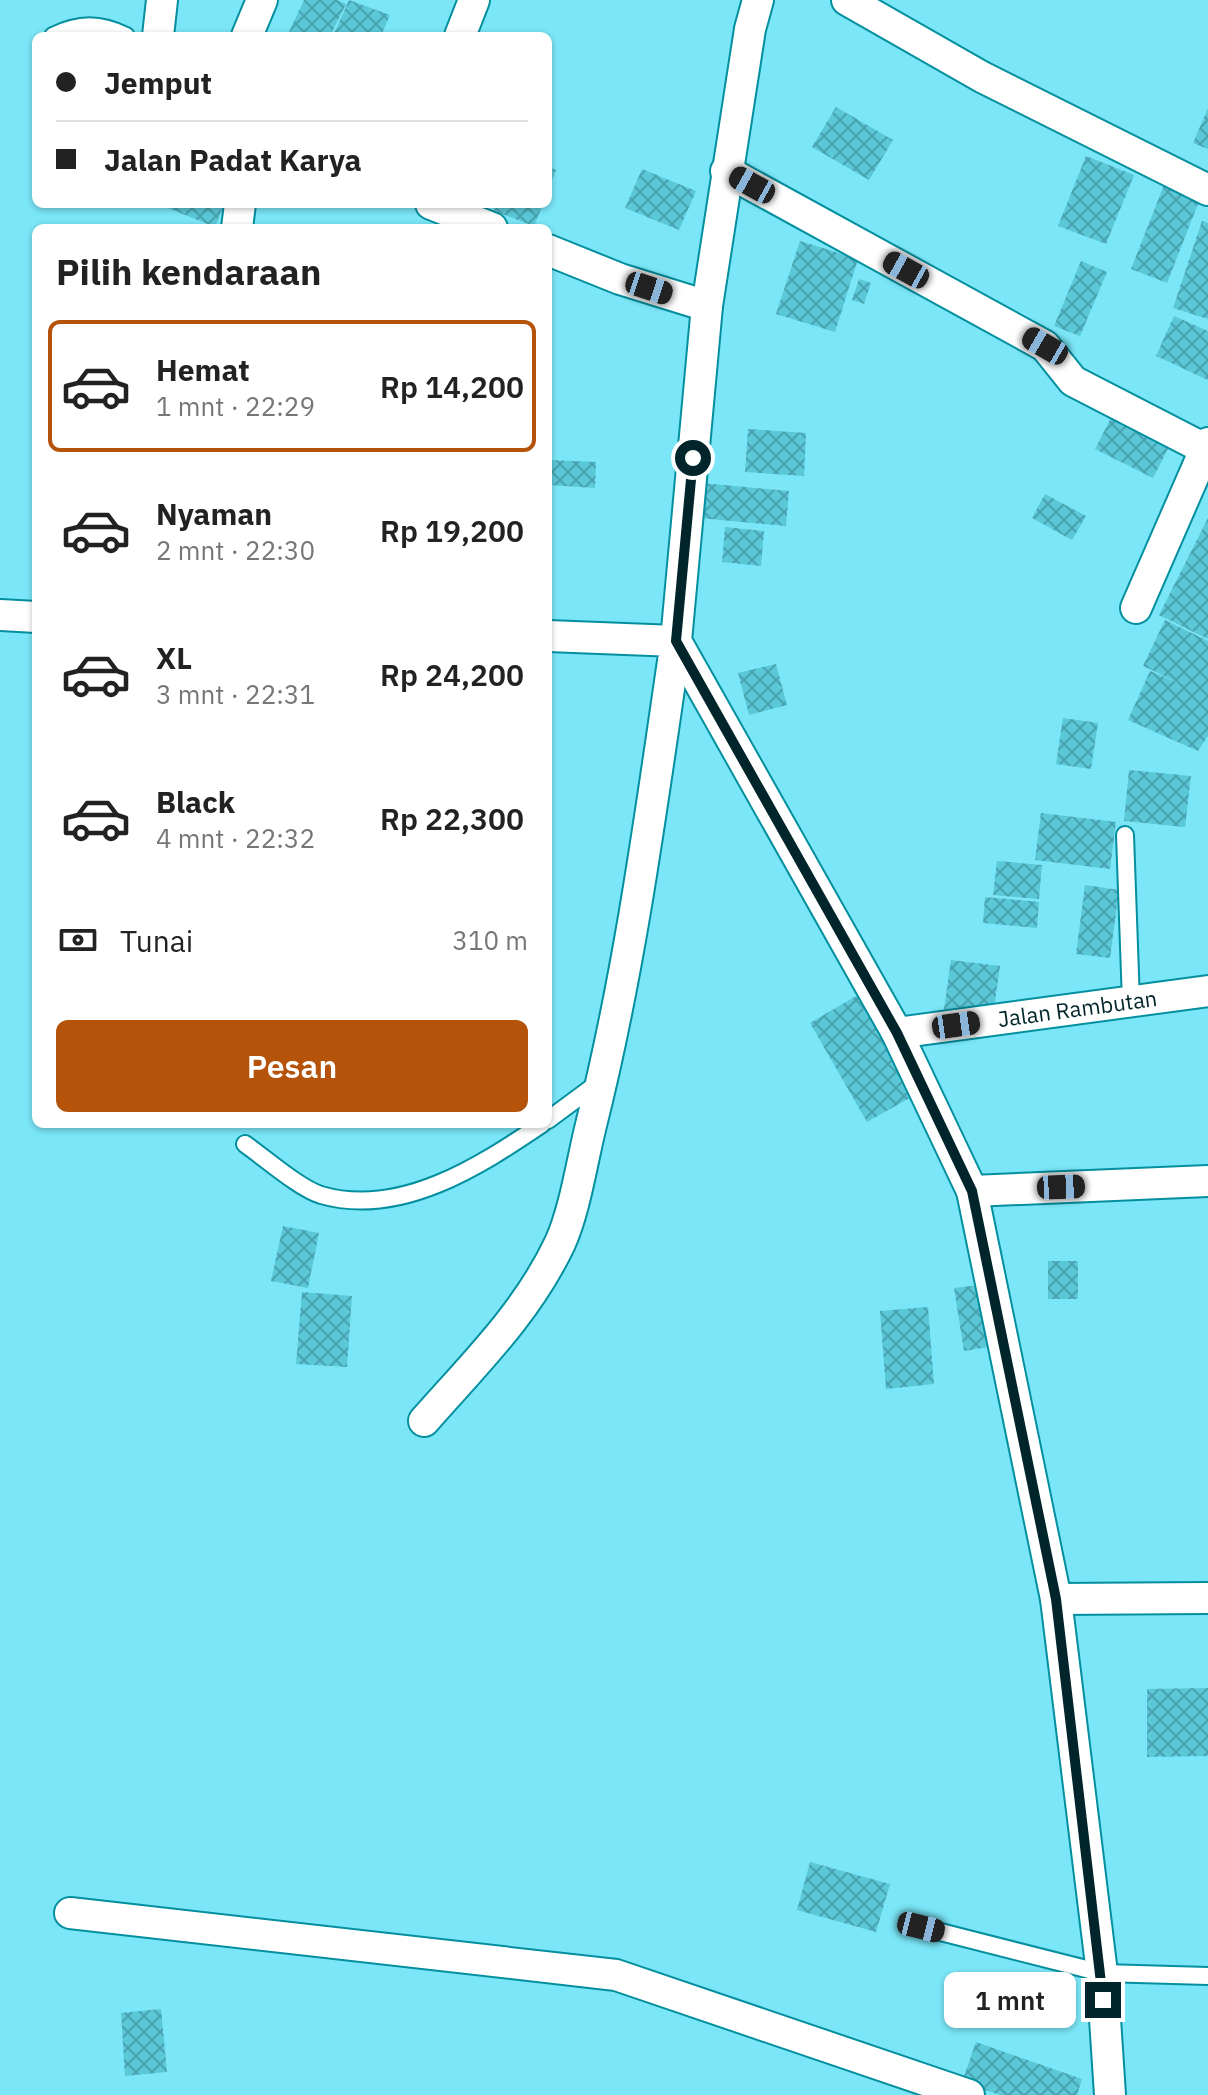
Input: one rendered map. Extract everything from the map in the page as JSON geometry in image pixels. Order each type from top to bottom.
[{"type":"street","points":[[158,32],[162,0]]},
{"type":"street","points":[[249,32],[262,0]]},
{"type":"street","points":[[462,32],[474,0]]},
{"type":"street","points":[[424,1421],[485,1357],[519,1312],[561,1241],[602,1080],[639,888],[676,641],[707,306],[726,171],[750,29],[758,0]]},
{"type":"street","points":[[847,0],[982,77],[1208,190]]},
{"type":"street","points":[[726,171],[1045,346],[1073,381],[1207,446],[1136,608]]},
{"type":"street","points":[[441,208],[482,224]]},
{"type":"street","points":[[552,251],[707,306]]},
{"type":"street","points":[[0,615],[32,617]]},
{"type":"street","points":[[552,636],[676,641]]},
{"type":"street","points":[[676,641],[897,1033],[972,1191],[1056,1599],[1102,1973],[1110,2095]]},
{"type":"street","name":"Jalan Rambutan","points":[[897,1033],[1208,991]]},
{"type":"street","points":[[972,1191],[1208,1181]]},
{"type":"street","points":[[1056,1599],[1208,1598]]},
{"type":"street","points":[[70,1913],[616,1975],[969,2095]]},
{"type":"lane","points":[[61,32],[96,24],[116,32]]},
{"type":"lane","points":[[1125,835],[1131,1002]]},
{"type":"lane","points":[[552,1117],[602,1080]]},
{"type":"lane","points":[[245,1144],[319,1194],[355,1200],[396,1198],[455,1176],[535,1128]]},
{"type":"lane","points":[[921,1927],[1102,1973],[1208,1976]]},
{"type":"building","points":[[304,0],[337,0],[346,4],[332,32],[289,32]]},
{"type":"building","points":[[349,0],[390,15],[383,32],[335,32]]},
{"type":"building","points":[[836,107],[893,140],[869,180],[812,147]]},
{"type":"building","points":[[1208,108],[1208,149],[1193,143]]},
{"type":"building","points":[[1086,156],[1134,175],[1106,244],[1058,226]]},
{"type":"building","points":[[642,169],[696,191],[679,230],[625,208]]},
{"type":"building","points":[[1164,185],[1200,199],[1167,283],[1131,269]]},
{"type":"building","points":[[168,208],[222,208],[216,224],[208,224]]},
{"type":"building","points":[[495,208],[541,208],[535,224],[494,211]]},
{"type":"building","points":[[1202,221],[1208,223],[1208,319],[1173,308]]},
{"type":"building","points":[[800,241],[858,259],[835,332],[776,314]]},
{"type":"building","points":[[1081,261],[1107,272],[1080,336],[1054,326]]},
{"type":"building","points":[[859,279],[871,283],[864,304],[852,300]]},
{"type":"building","points":[[1174,316],[1208,331],[1208,380],[1156,356]]},
{"type":"building","points":[[1113,414],[1171,443],[1153,478],[1095,449]]},
{"type":"building","points":[[748,429],[806,433],[804,476],[745,472]]},
{"type":"building","points":[[552,460],[596,462],[595,488],[552,485]]},
{"type":"building","points":[[702,483],[789,491],[786,526],[699,518]]},
{"type":"building","points":[[1045,494],[1086,516],[1072,540],[1032,518]]},
{"type":"building","points":[[1208,518],[1208,639],[1159,615]]},
{"type":"building","points":[[725,527],[764,531],[761,566],[722,562]]},
{"type":"building","points":[[1165,620],[1208,641],[1208,736],[1198,751],[1128,720],[1150,671],[1181,684],[1143,666]]},
{"type":"building","points":[[776,664],[787,705],[749,715],[738,673]]},
{"type":"building","points":[[1063,718],[1098,723],[1091,769],[1056,764]]},
{"type":"building","points":[[1129,770],[1191,776],[1185,827],[1124,821]]},
{"type":"building","points":[[1041,813],[1116,822],[1110,869],[1035,860]]},
{"type":"building","points":[[997,861],[1042,865],[1039,899],[993,895]]},
{"type":"building","points":[[1085,885],[1119,890],[1110,958],[1076,954]]},
{"type":"building","points":[[985,897],[1039,902],[1037,928],[983,923]]},
{"type":"building","points":[[951,960],[1000,966],[993,1016],[944,1009]]},
{"type":"building","points":[[858,995],[915,1095],[867,1122],[810,1023]]},
{"type":"building","points":[[283,1226],[319,1233],[308,1288],[271,1281]]},
{"type":"building","points":[[1048,1261],[1078,1261],[1078,1299],[1048,1299]]},
{"type":"building","points":[[979,1285],[989,1347],[964,1351],[954,1288]]},
{"type":"building","points":[[302,1292],[352,1296],[347,1367],[296,1364]]},
{"type":"building","points":[[928,1307],[934,1384],[886,1389],[880,1311]]},
{"type":"building","points":[[1208,1688],[1208,1756],[1147,1757],[1147,1689]]},
{"type":"building","points":[[810,1862],[890,1884],[876,1932],[797,1910]]},
{"type":"building","points":[[161,2009],[167,2072],[125,2076],[121,2013]]},
{"type":"building","points":[[976,2042],[1082,2079],[1077,2095],[1000,2095],[962,2082]]},
{"type":"route","points":[[693,458],[676,641],[897,1033],[972,1191],[1056,1599],[1103,2000]]}]
